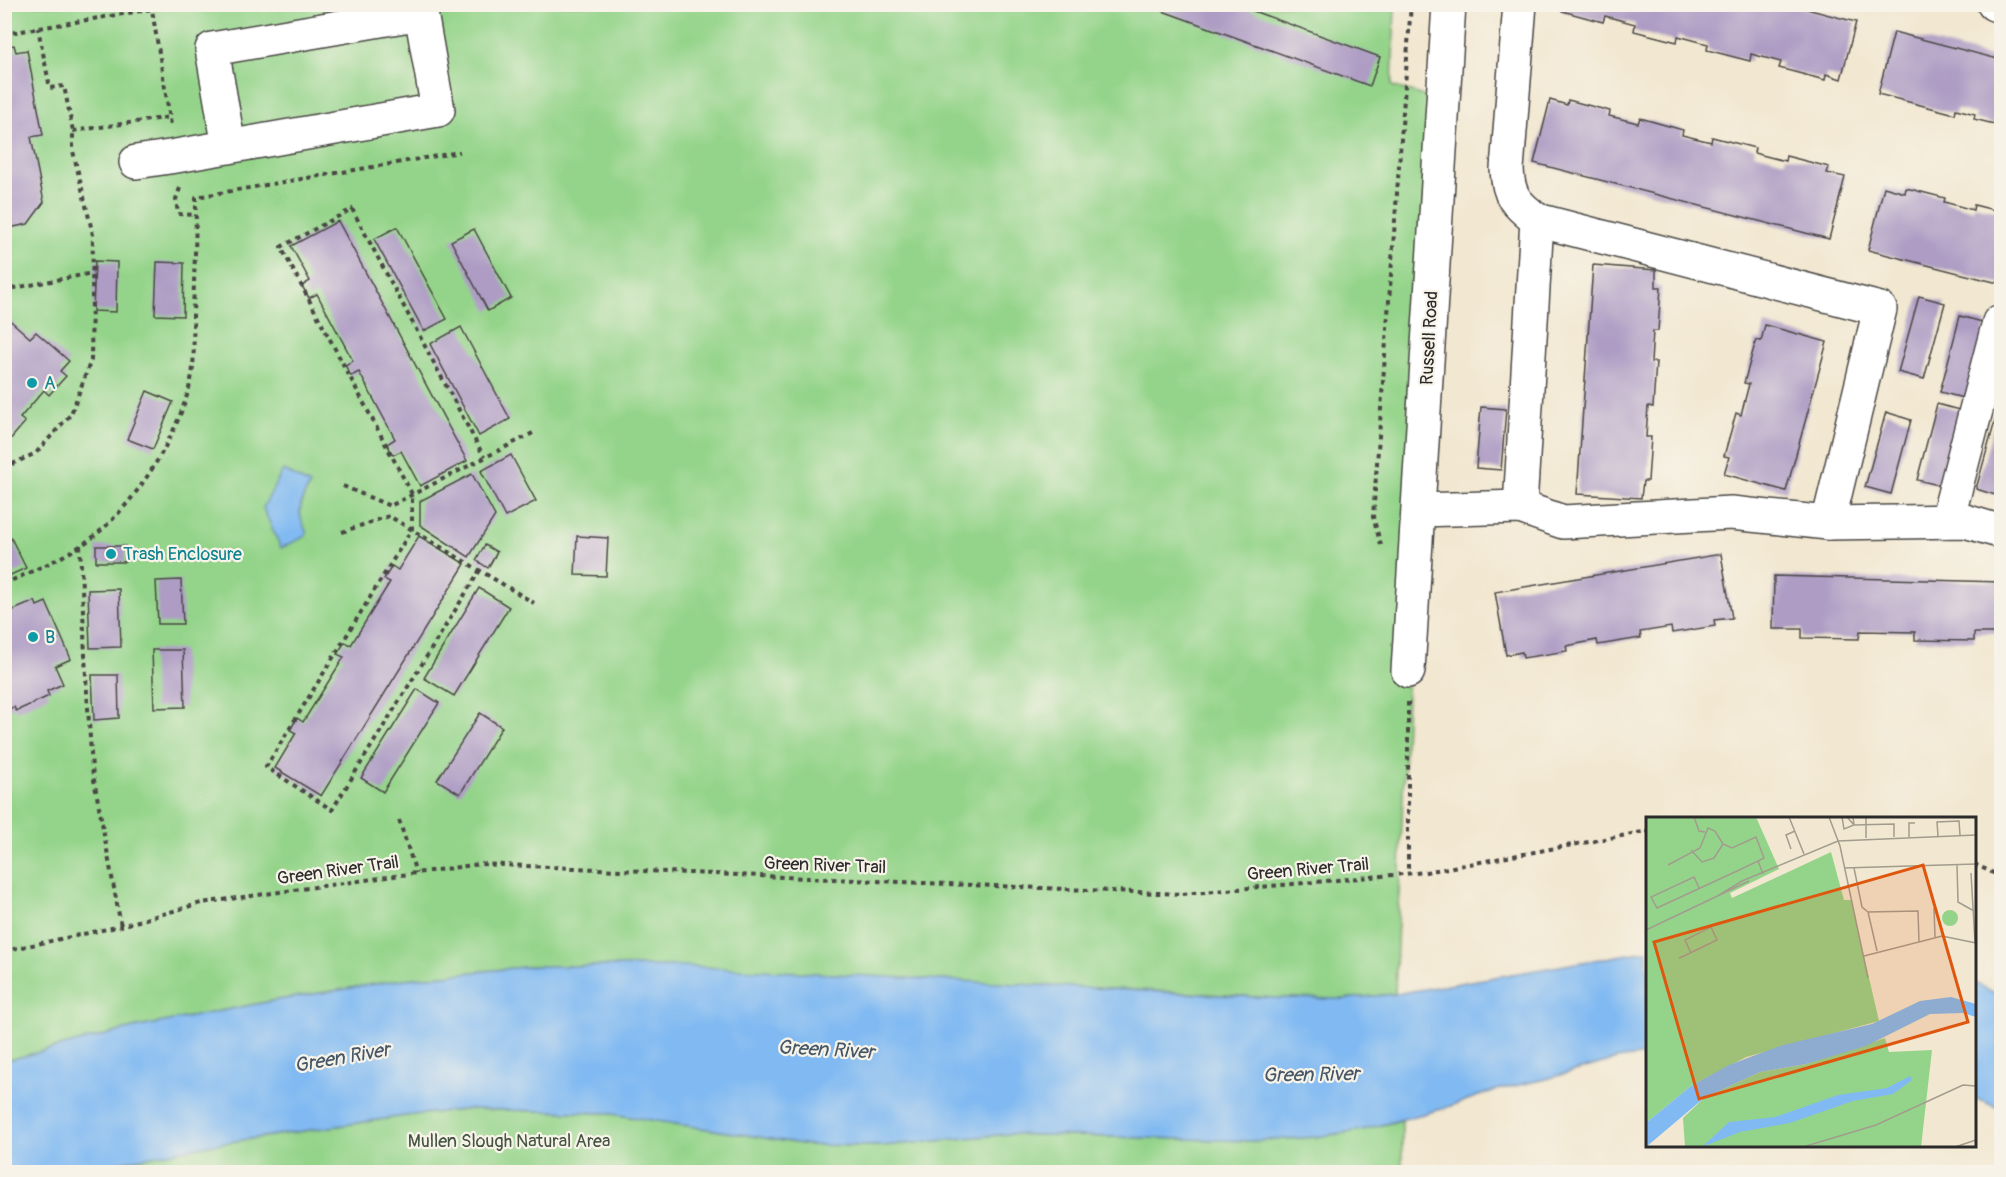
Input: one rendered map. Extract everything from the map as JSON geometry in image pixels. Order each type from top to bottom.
[{"type":"street","name":"Russell Road","points":[[1408,671],[1449,4]]},
{"type":"street","points":[[1520,4],[1507,169],[1508,187],[1518,206],[1537,220],[1880,309],[1827,522]]},
{"type":"street","points":[[1994,4],[2001,6]]},
{"type":"street","points":[[136,162],[176,156],[229,147],[438,111],[421,13],[212,49],[229,147]]},
{"type":"street","points":[[1520,507],[1537,220]]},
{"type":"street","points":[[1947,520],[1999,322]]},
{"type":"street","points":[[1419,510],[1520,507],[1563,522],[1731,513],[1827,522],[1947,520],[1965,521],[2001,532]]},
{"type":"path","points":[[4,34],[116,17],[152,7],[182,4]]},
{"type":"path","points":[[1411,4],[1373,517],[1383,552],[1413,589]]},
{"type":"path","points":[[152,7],[181,185],[176,199],[178,214],[196,215]]},
{"type":"path","points":[[6,467],[36,453],[71,414],[91,360],[93,236],[73,151],[73,131],[64,86],[51,88],[38,28]]},
{"type":"path","points":[[73,131],[170,117]]},
{"type":"path","points":[[4,584],[48,564],[93,537],[132,495],[162,454],[179,421],[192,374],[196,197],[460,152]]},
{"type":"path","points":[[480,570],[332,810],[266,767],[412,529],[412,494],[281,247],[352,209],[484,458]]},
{"type":"path","points":[[4,290],[93,273]]},
{"type":"path","points":[[390,506],[535,432]]},
{"type":"path","points":[[343,486],[390,506]]},
{"type":"path","points":[[389,516],[390,506]]},
{"type":"path","points":[[342,532],[389,516],[534,603]]},
{"type":"path","points":[[80,545],[92,769],[121,926]]},
{"type":"path","points":[[1408,671],[1408,873]]},
{"type":"path","points":[[399,820],[416,873]]},
{"type":"path","name":"Green River Trail","points":[[4,951],[121,926],[201,903],[480,864],[1182,894],[1408,873],[1646,831]]},
{"type":"path","points":[[1976,865],[2001,877]]},
{"type":"green space","points":[[5,5],[1395,5],[1392,86],[1442,102],[1408,671],[1395,994],[1343,999],[1275,998],[1140,990],[534,966],[405,979],[272,1001],[133,1028],[5,1061]]},
{"type":"green space","name":"Mullen Slough Natural Area","points":[[471,1109],[606,1113],[809,1145],[882,1146],[1009,1134],[1253,1141],[1316,1137],[1362,1130],[1402,1120],[1402,1172],[70,1172],[209,1145],[412,1115]]},
{"type":"water","points":[[283,470],[310,485],[300,507],[306,536],[281,548],[263,508]]},
{"type":"water","name":"Green River","points":[[1646,951],[1646,1055],[1617,1059],[1493,1091],[1442,1109],[1362,1130],[1316,1137],[1253,1141],[1009,1134],[882,1146],[809,1145],[606,1113],[471,1109],[412,1115],[209,1145],[70,1172],[5,1172],[5,1061],[133,1028],[272,1001],[405,979],[534,966],[683,966],[1275,998],[1343,999],[1395,994]]},
{"type":"water","points":[[1976,984],[2001,996],[2001,1109],[1976,1098]]},
{"type":"building","points":[[1234,4],[1380,57],[1370,86],[1146,5]]},
{"type":"building","points":[[1563,4],[1788,4],[1856,22],[1841,79],[1826,74],[1825,80],[1779,68],[1781,62],[1751,54],[1750,61],[1707,50],[1708,44],[1678,36],[1677,42],[1634,31],[1635,24],[1605,16],[1603,22],[1562,11]]},
{"type":"building","points":[[1894,32],[2002,60],[2002,126],[1974,119],[1975,114],[1956,109],[1955,114],[1878,94]]},
{"type":"building","points":[[14,45],[16,52],[27,50],[43,135],[31,137],[44,202],[28,224],[4,229],[4,47]]},
{"type":"building","points":[[1550,100],[1567,105],[1568,100],[1610,111],[1609,116],[1638,123],[1640,118],[1683,130],[1682,135],[1711,142],[1712,137],[1755,148],[1754,153],[1785,161],[1786,156],[1829,167],[1827,173],[1845,177],[1829,239],[1534,163]]},
{"type":"building","points":[[1884,187],[1905,193],[1906,188],[1945,198],[1944,202],[1973,210],[1974,205],[2002,212],[2002,284],[1868,250]]},
{"type":"building","points":[[338,221],[467,461],[420,486],[401,451],[393,455],[387,444],[395,439],[359,372],[351,376],[345,365],[353,361],[317,294],[309,298],[302,286],[310,281],[291,246]]},
{"type":"building","points":[[397,227],[447,319],[424,331],[374,239]]},
{"type":"building","points":[[474,229],[511,298],[488,311],[451,241]]},
{"type":"building","points":[[95,261],[117,262],[116,312],[93,311]]},
{"type":"building","points":[[157,262],[184,263],[183,316],[155,315]]},
{"type":"building","points":[[1593,265],[1656,270],[1656,287],[1661,287],[1658,331],[1653,331],[1651,362],[1656,362],[1653,407],[1648,406],[1646,437],[1651,437],[1648,481],[1643,481],[1641,498],[1577,494]]},
{"type":"building","points":[[1919,296],[1945,303],[1924,379],[1898,372]]},
{"type":"building","name":"A","points":[[4,315],[30,338],[36,332],[69,361],[60,371],[66,376],[49,395],[44,390],[20,418],[25,422],[9,441],[4,437]]},
{"type":"building","points":[[1960,316],[1986,323],[1967,399],[1940,392]]},
{"type":"building","points":[[1765,325],[1827,342],[1786,491],[1724,474],[1729,457],[1724,456],[1736,413],[1741,415],[1749,384],[1744,383],[1756,340],[1761,341]]},
{"type":"building","points":[[461,327],[510,419],[479,436],[430,344]]},
{"type":"building","points":[[147,391],[173,402],[153,449],[127,439]]},
{"type":"building","points":[[1937,404],[1963,411],[1943,486],[1917,480]]},
{"type":"building","points":[[1481,407],[1506,409],[1501,470],[1476,468]]},
{"type":"building","points":[[1886,412],[1911,420],[1891,494],[1865,487]]},
{"type":"building","points":[[1997,414],[2002,415],[2002,497],[1976,489]]},
{"type":"building","points":[[511,455],[536,501],[505,517],[481,471]]},
{"type":"building","points":[[472,474],[495,516],[469,557],[420,525],[420,501]]},
{"type":"building","points":[[419,536],[465,564],[321,796],[275,768],[296,733],[290,730],[297,718],[303,722],[344,657],[337,654],[345,642],[351,645],[390,582],[384,579],[392,566],[398,570]]},
{"type":"building","points":[[577,536],[608,538],[606,576],[575,575]]},
{"type":"building","points":[[11,538],[26,568],[4,578],[4,541]]},
{"type":"building","points":[[485,545],[497,552],[488,568],[476,560]]},
{"type":"building","name":"Trash Enclosure","points":[[96,546],[125,546],[125,562],[96,562]]},
{"type":"building","points":[[1721,554],[1732,618],[1714,620],[1715,626],[1672,633],[1671,627],[1640,632],[1641,638],[1598,645],[1597,640],[1566,646],[1567,651],[1523,658],[1522,652],[1506,655],[1495,592]]},
{"type":"building","points":[[1774,576],[2002,582],[2002,633],[1974,633],[1974,641],[1915,640],[1915,632],[1860,631],[1859,639],[1802,638],[1802,629],[1773,629]]},
{"type":"building","points":[[181,580],[183,624],[158,624],[156,581]]},
{"type":"building","points":[[479,588],[509,607],[454,696],[424,678]]},
{"type":"building","points":[[119,589],[121,647],[90,648],[88,590]]},
{"type":"building","name":"B","points":[[35,601],[37,606],[46,602],[71,659],[55,666],[63,684],[47,691],[49,696],[16,711],[14,707],[4,711],[4,614]]},
{"type":"building","points":[[152,650],[183,650],[185,707],[154,708]]},
{"type":"building","points":[[92,675],[118,675],[119,718],[94,720]]},
{"type":"building","points":[[417,689],[439,703],[383,792],[361,778]]},
{"type":"building","points":[[480,713],[502,727],[460,794],[437,780]]},
{"type":"place","name":"A","points":[[32,383]]},
{"type":"place","name":"Trash Enclosure","points":[[111,554]]},
{"type":"place","name":"B","points":[[33,637]]}]
